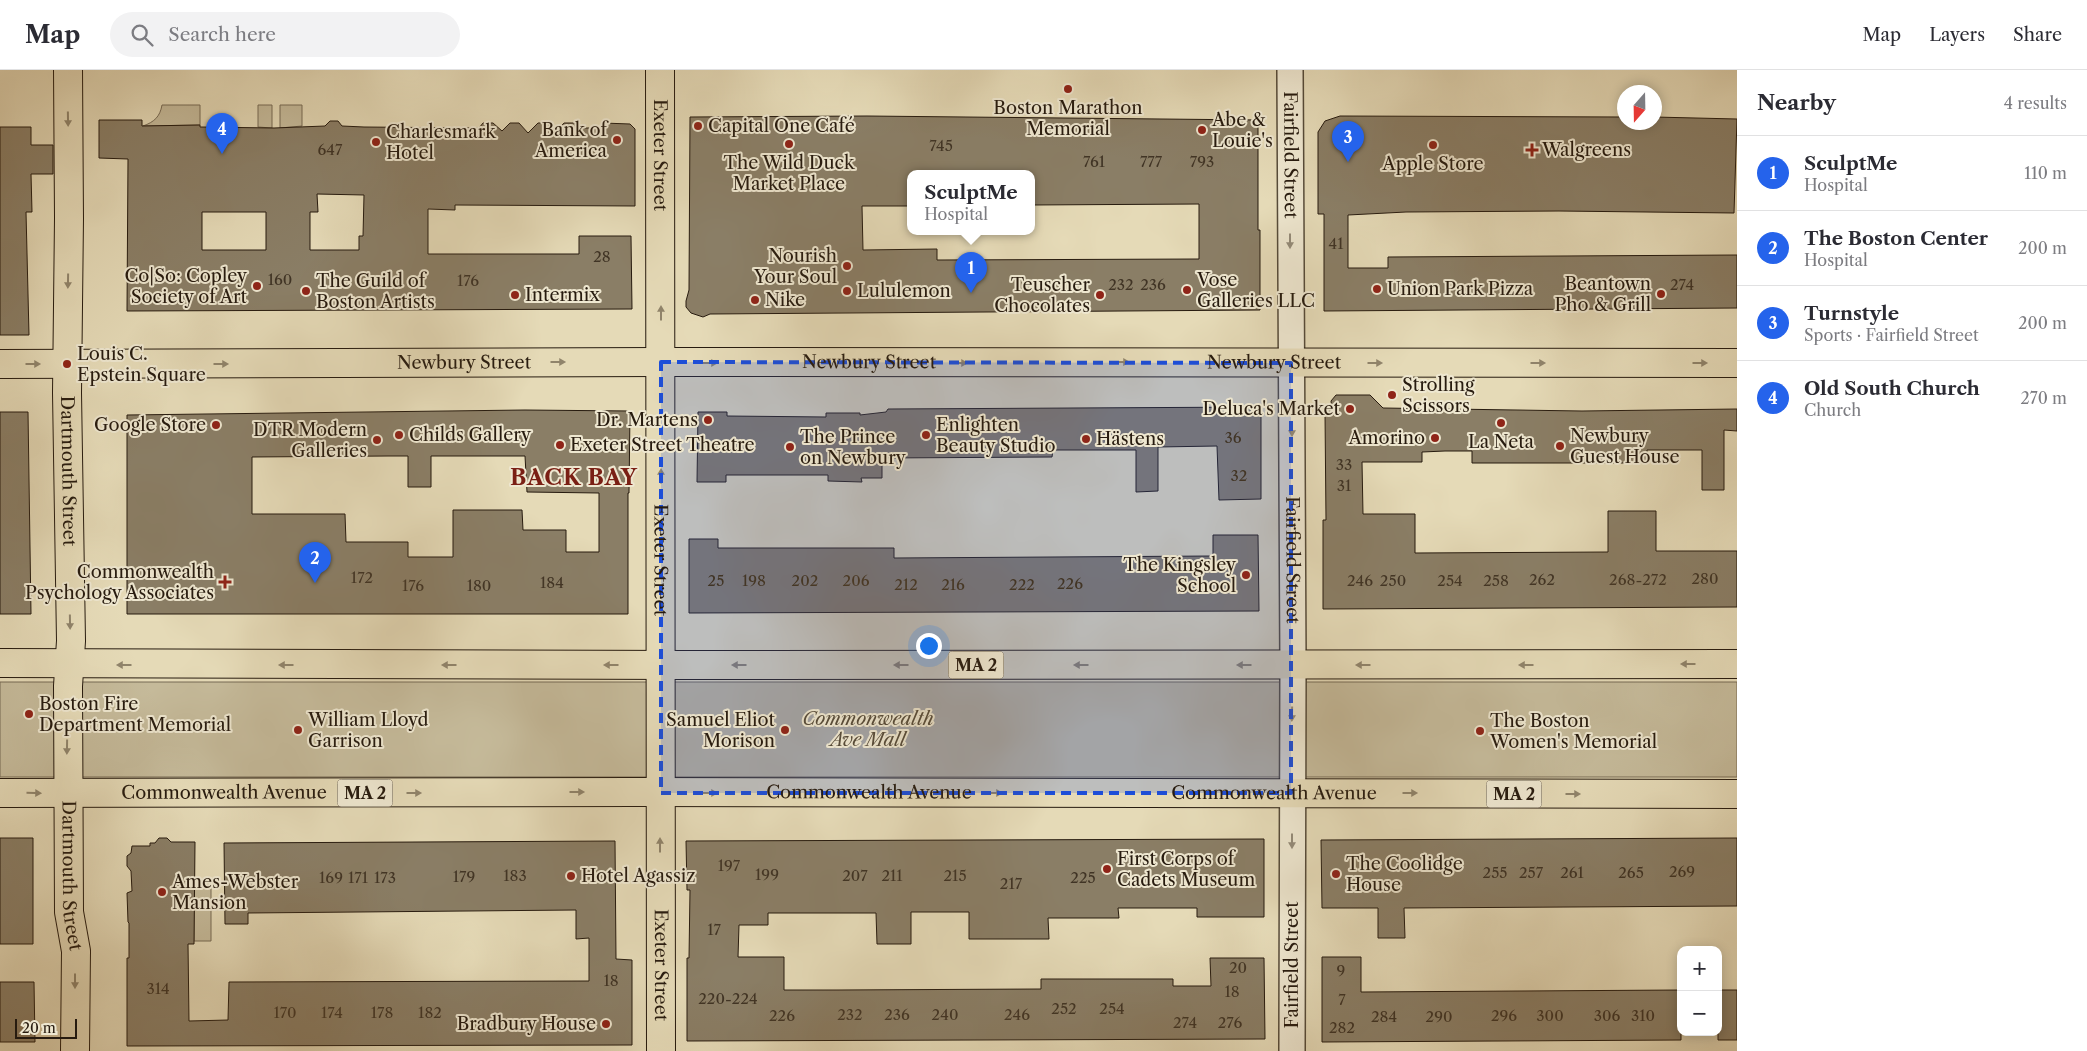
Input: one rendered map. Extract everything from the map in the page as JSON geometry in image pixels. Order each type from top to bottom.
[{"type":"main road","name":"Dartmouth Street","points":[[68,70],[69,218],[67,363],[71,641],[69,664],[68,793],[69,912],[76,951],[75,1051]]},
{"type":"main road","name":"Exeter Street","points":[[660,70],[661,1051]]},
{"type":"main road","name":"Newbury Street","points":[[0,364],[661,362],[1737,363]]},
{"type":"main road","name":"MA 2","points":[[0,663],[660,665],[1737,664]]},
{"type":"main road","name":"Commonwealth Avenue","points":[[0,793],[1737,794]]},
{"type":"street","name":"Fairfield Street","points":[[1290,70],[1292,1051]]},
{"type":"highlighted area","points":[[661,362],[1291,363],[1291,793],[661,793]]},
{"type":"green space","points":[[162,105],[200,105],[200,125],[143,126],[156,119]]},
{"type":"green space","points":[[258,105],[272,105],[272,128],[258,127]]},
{"type":"green space","points":[[280,105],[302,105],[302,126],[280,128]]},
{"type":"green space","name":"Commonwealth Ave Mall","points":[[0,682],[1737,682],[1737,777],[0,777]]},
{"type":"green space","points":[[194,880],[211,880],[211,941],[194,941]]},
{"type":"building","points":[[867,116],[1258,120],[1260,310],[710,314],[703,317],[691,313],[686,307],[689,290],[690,117]]},
{"type":"building","points":[[1340,116],[1617,117],[1617,130],[1662,130],[1662,117],[1737,119],[1734,213],[1559,211],[1406,212],[1348,215],[1348,268],[1388,268],[1388,257],[1737,255],[1737,308],[1324,311],[1324,214],[1318,214],[1318,132],[1325,121]]},
{"type":"building","points":[[99,120],[142,120],[142,126],[200,125],[200,127],[274,128],[325,126],[330,121],[338,121],[342,126],[364,127],[479,128],[483,123],[493,123],[502,131],[510,123],[519,123],[528,133],[538,123],[547,123],[556,132],[564,123],[576,123],[580,128],[598,128],[603,123],[630,124],[635,129],[635,206],[455,205],[455,210],[428,209],[428,254],[579,254],[579,236],[631,236],[632,309],[127,311],[128,159],[99,158]],"holes":[[[317,194],[364,195],[363,236],[359,236],[359,250],[310,250],[310,212],[318,212]],[[202,212],[266,212],[266,250],[202,250]]]},
{"type":"building","points":[[0,127],[31,127],[31,145],[53,145],[53,174],[31,174],[32,212],[26,212],[29,335],[0,335]]},
{"type":"building","points":[[1336,395],[1370,395],[1383,408],[1582,411],[1737,409],[1737,431],[1724,430],[1724,490],[1702,490],[1702,450],[1647,450],[1647,463],[1472,463],[1472,451],[1422,452],[1422,462],[1362,462],[1363,514],[1415,514],[1415,553],[1608,552],[1608,511],[1656,511],[1656,551],[1737,551],[1737,607],[1323,609],[1323,520],[1326,520],[1325,413],[1332,409],[1331,401]]},
{"type":"building","points":[[1261,407],[1261,499],[1219,500],[1217,446],[1158,447],[1158,491],[1136,492],[1136,450],[1053,450],[1052,457],[882,458],[882,478],[861,478],[862,482],[828,481],[828,475],[726,475],[726,482],[697,482],[698,412],[727,412],[727,416],[826,417],[826,413],[860,413],[860,415],[886,412],[888,409]]},
{"type":"building","points":[[525,410],[630,411],[628,614],[127,614],[127,415]],"holes":[[[408,456],[408,487],[431,487],[431,456],[525,456],[527,492],[599,493],[599,552],[566,552],[566,530],[523,530],[522,510],[453,510],[453,557],[408,557],[408,542],[346,542],[345,514],[252,514],[252,457]]]},
{"type":"building","points":[[0,412],[28,412],[31,614],[0,614]]},
{"type":"building","points":[[1213,535],[1258,535],[1259,611],[689,613],[689,539],[718,539],[718,548],[894,548],[894,558],[1213,556]]},
{"type":"building","points":[[0,838],[33,838],[33,944],[0,944]]},
{"type":"building","points":[[159,838],[167,838],[171,842],[195,842],[194,944],[188,944],[189,1021],[228,1020],[229,982],[589,981],[589,938],[576,939],[576,910],[248,913],[248,924],[225,924],[224,843],[615,841],[616,959],[632,960],[632,1045],[127,1046],[129,923],[127,893],[132,891],[131,871],[127,866],[127,856],[131,853],[132,846],[150,846],[150,843],[155,843]]},
{"type":"building","points":[[1737,838],[1737,906],[1404,908],[1405,938],[1378,938],[1378,908],[1322,908],[1321,840]]},
{"type":"building","points":[[1264,839],[1264,917],[1197,917],[1197,908],[1118,908],[1119,918],[1048,918],[1049,939],[969,939],[969,912],[911,912],[911,944],[877,944],[876,913],[768,913],[768,925],[739,925],[738,957],[784,957],[784,990],[1041,989],[1041,979],[1173,979],[1173,986],[1211,986],[1210,958],[1264,958],[1265,1039],[687,1041],[687,958],[689,958],[690,890],[687,890],[686,841]]},
{"type":"building","points":[[1322,957],[1361,957],[1361,992],[1677,990],[1677,1036],[1681,1036],[1681,1040],[1322,1042]]},
{"type":"building","points":[[0,982],[34,982],[35,1042],[0,1042]]},
{"type":"building","points":[[1722,990],[1737,990],[1737,1040],[1718,1040],[1718,1036],[1722,1036]]},
{"type":"place","name":"Boston Marathon Memorial","points":[[1068,89]]},
{"type":"place","name":"Capital One Café","points":[[698,126]]},
{"type":"place","name":"Abe & Louie's","points":[[1202,130]]},
{"type":"place","name":"Bank of America","points":[[617,140]]},
{"type":"place","name":"Charlesmark Hotel","points":[[376,142]]},
{"type":"place","name":"The Wild Duck Market Place","points":[[789,144]]},
{"type":"place","name":"Apple Store","points":[[1433,145]]},
{"type":"place","name":"Walgreens","points":[[1532,150]]},
{"type":"place","name":"Old South Church","points":[[222,154]]},
{"type":"place","name":"Turnstyle","points":[[1348,162]]},
{"type":"place","name":"Nourish Your Soul","points":[[847,266]]},
{"type":"place","name":"Co|So: Copley Society of Art","points":[[257,286]]},
{"type":"place","name":"Union Park Pizza","points":[[1377,289]]},
{"type":"place","name":"Vose Galleries LLC","points":[[1187,290]]},
{"type":"place","name":"The Guild of Boston Artists","points":[[306,291]]},
{"type":"place","name":"Lululemon","points":[[847,291]]},
{"type":"place","name":"SculptMe","points":[[971,293]]},
{"type":"place","name":"Beantown Pho & Grill","points":[[1661,294]]},
{"type":"place","name":"Intermix","points":[[515,295]]},
{"type":"place","name":"Teuscher Chocolates","points":[[1100,295]]},
{"type":"place","name":"Nike","points":[[755,300]]},
{"type":"place","name":"Louis C. Epstein Square","points":[[67,364]]},
{"type":"place","name":"Strolling Scissors","points":[[1392,395]]},
{"type":"place","name":"Deluca's Market","points":[[1350,409]]},
{"type":"place","name":"Dr. Martens","points":[[708,420]]},
{"type":"place","name":"La Neta","points":[[1501,423]]},
{"type":"place","name":"Google Store","points":[[216,425]]},
{"type":"place","name":"Childs Gallery","points":[[399,435]]},
{"type":"place","name":"Enlighten Beauty Studio","points":[[926,435]]},
{"type":"place","name":"Amorino","points":[[1435,438]]},
{"type":"place","name":"Hästens","points":[[1086,439]]},
{"type":"place","name":"DTR Modern Galleries","points":[[377,440]]},
{"type":"place","name":"Exeter Street Theatre","points":[[560,445]]},
{"type":"place","name":"Newbury Guest House","points":[[1560,446]]},
{"type":"place","name":"The Prince on Newbury","points":[[790,447]]},
{"type":"place","name":"The Kingsley School","points":[[1246,575]]},
{"type":"place","name":"Commonwealth Psychology Associates","points":[[225,582]]},
{"type":"place","name":"The Boston Center","points":[[315,583]]},
{"type":"place","name":"Boston Fire Department Memorial","points":[[29,714]]},
{"type":"place","name":"William Lloyd Garrison","points":[[298,730]]},
{"type":"place","name":"Samuel Eliot Morison","points":[[785,730]]},
{"type":"place","name":"The Boston Women's Memorial","points":[[1480,731]]},
{"type":"place","name":"First Corps of Cadets Museum","points":[[1107,869]]},
{"type":"place","name":"The Coolidge House","points":[[1336,874]]},
{"type":"place","name":"Hotel Agassiz","points":[[571,876]]},
{"type":"place","name":"Ames-Webster Mansion","points":[[162,892]]},
{"type":"place","name":"Bradbury House","points":[[606,1024]]},
{"type":"district","name":"BACK BAY","points":[[574,477]]}]
